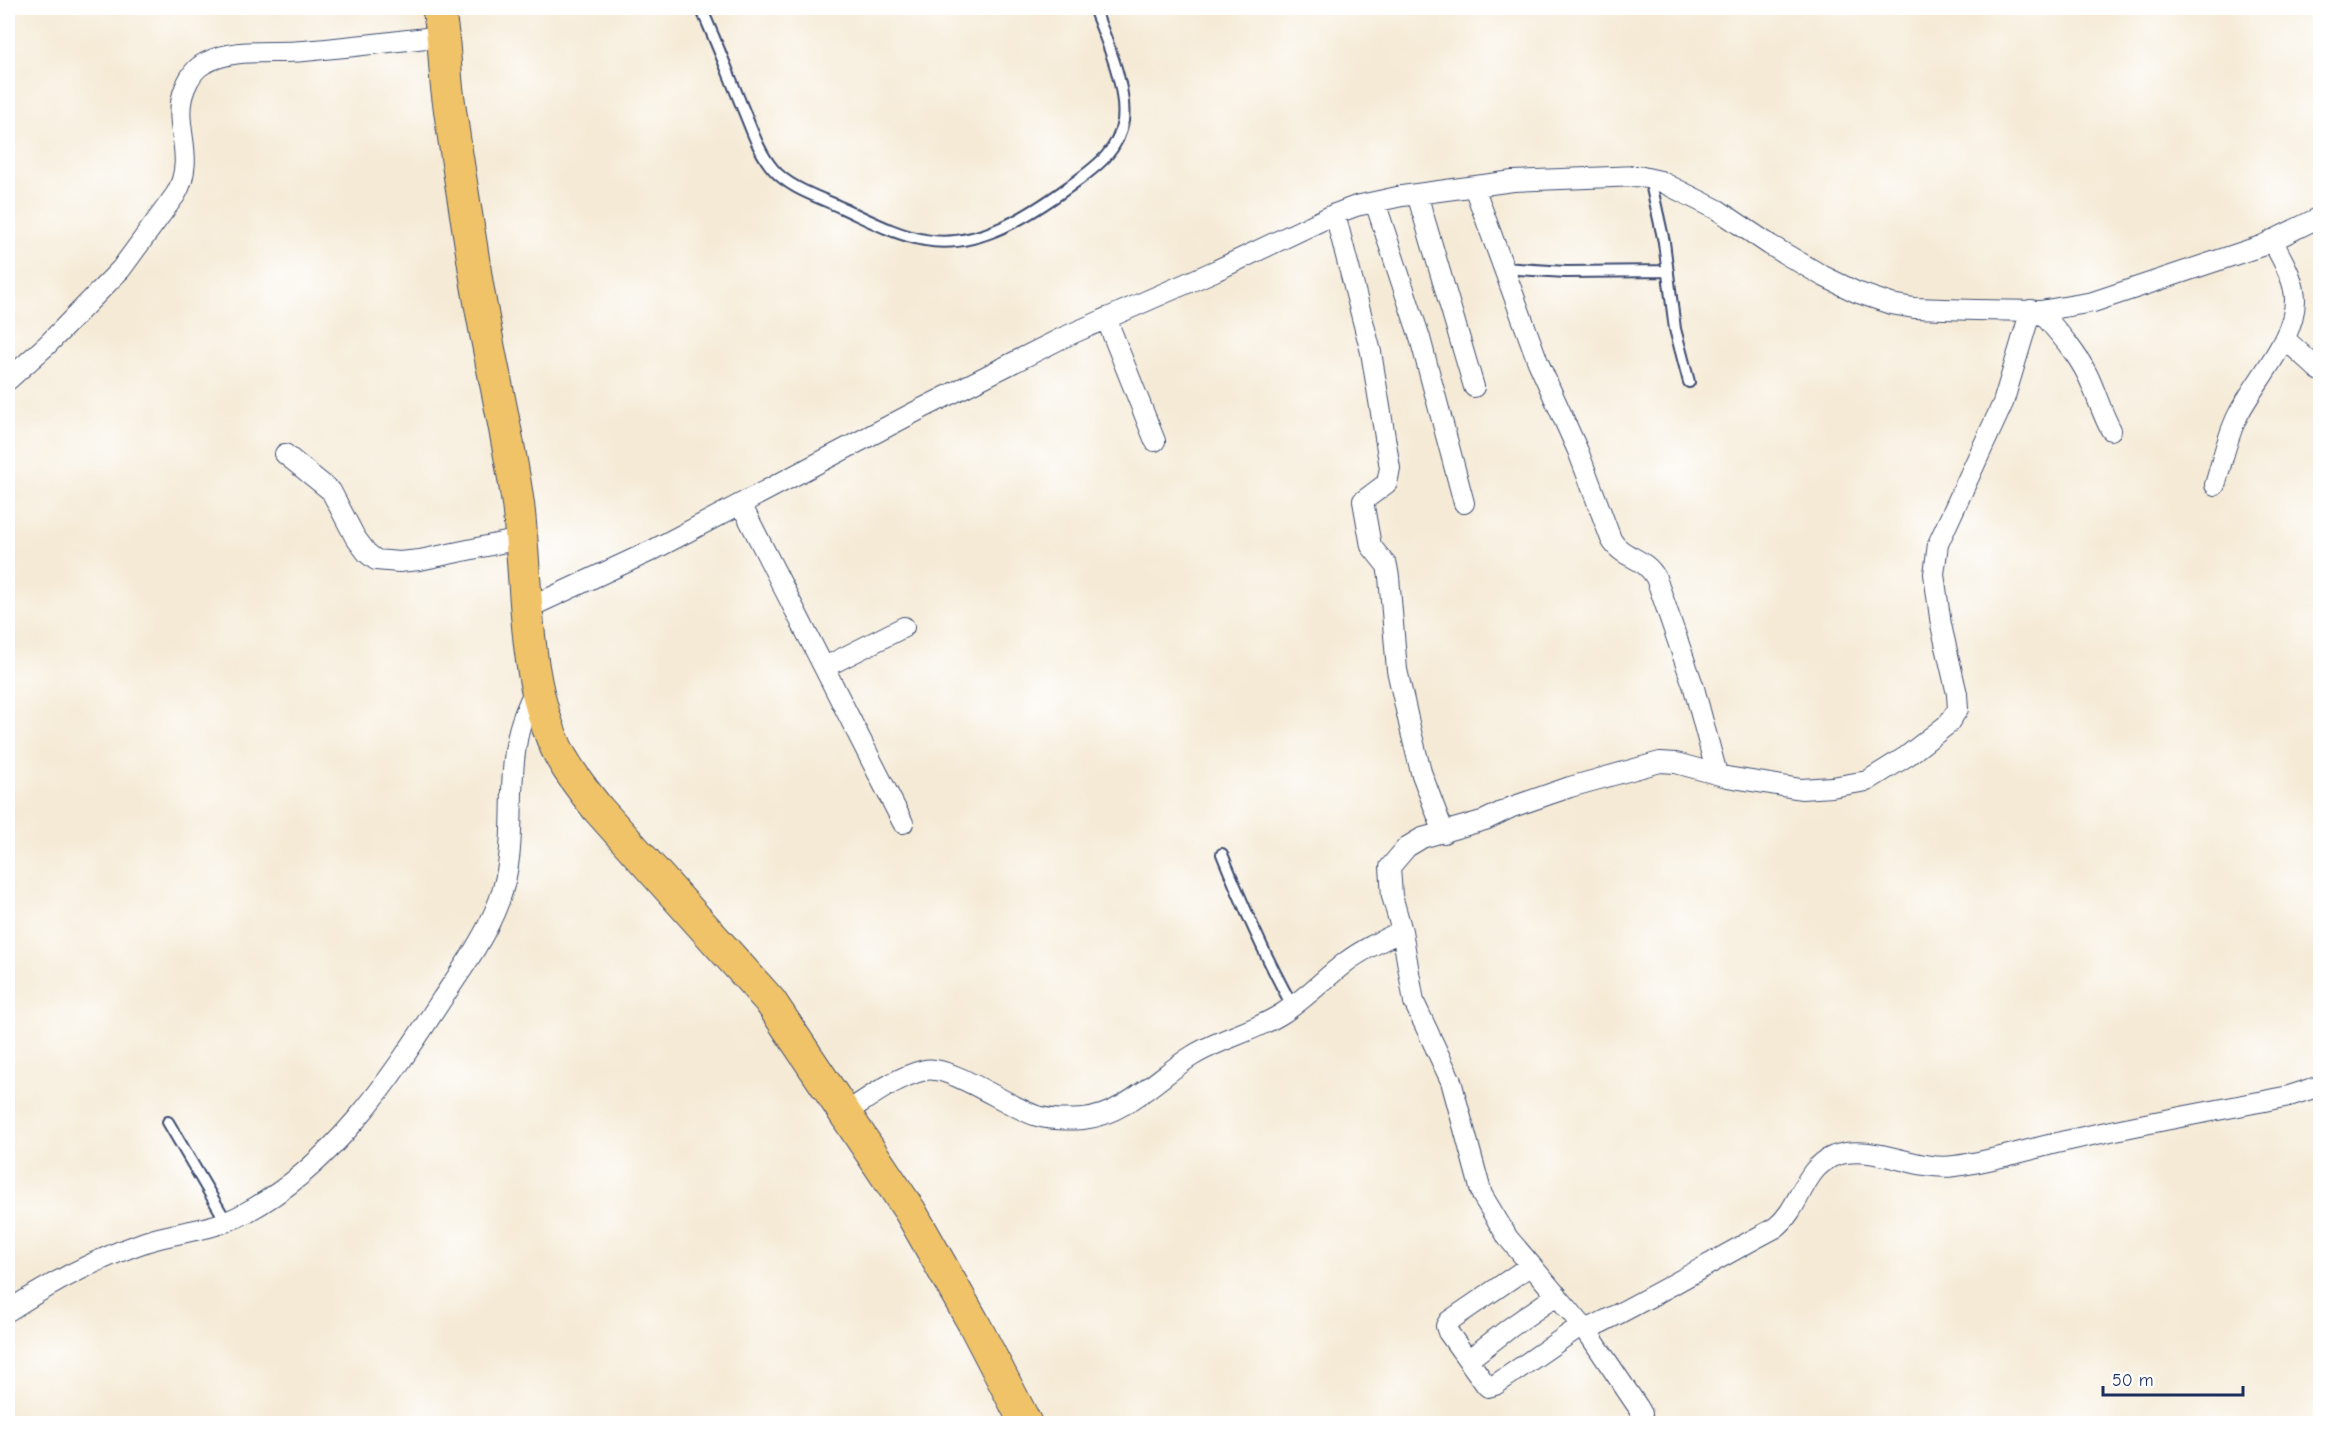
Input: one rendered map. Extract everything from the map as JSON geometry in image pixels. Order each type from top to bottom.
[{"type":"main road","points":[[441,22],[447,86],[479,302],[503,413],[518,506],[526,609],[540,703],[561,756],[578,784],[770,1001],[910,1210],[973,1322],[1026,1424]]},
{"type":"street","points":[[8,380],[47,345],[121,269],[176,194],[183,181],[186,168],[180,99],[195,71],[204,63],[246,53],[302,52],[441,22]]},
{"type":"street","points":[[526,609],[653,550],[917,411],[1062,338],[1217,270],[1335,214],[1375,202],[1513,181],[1638,176],[1660,181],[1718,210],[1770,245],[1823,276],[1856,292],[1891,304],[1914,308],[2035,310],[2093,302],[2122,293],[2272,240],[2320,217]]},
{"type":"street","points":[[1474,186],[1538,362],[1578,451],[1611,539],[1616,548],[1647,564],[1656,578],[1694,688],[1717,774]]},
{"type":"street","points":[[1417,194],[1474,387]]},
{"type":"street","points":[[1375,202],[1420,338],[1464,503]]},
{"type":"street","points":[[1335,214],[1371,352],[1390,468],[1387,483],[1363,501],[1367,527],[1371,546],[1387,566],[1397,670],[1421,772],[1444,833]]},
{"type":"street","points":[[2215,485],[2236,418],[2253,386],[2285,339],[2293,315],[2295,300],[2293,285],[2272,240]]},
{"type":"street","points":[[2035,310],[2075,354],[2092,385],[2102,414],[2111,429]]},
{"type":"street","points":[[1642,1424],[1642,1414],[1638,1407],[1584,1327],[1508,1238],[1482,1195],[1451,1081],[1414,1002],[1402,931],[1392,896],[1390,867],[1407,847],[1422,838],[1485,820],[1512,807],[1570,787],[1660,762],[1801,789],[1854,784],[1867,780],[1907,756],[1948,724],[1955,717],[1958,709],[1957,694],[1941,625],[1934,574],[1935,556],[1938,544],[2003,403],[2035,310]]},
{"type":"street","points":[[1106,318],[1155,441]]},
{"type":"street","points":[[2285,339],[2320,371]]},
{"type":"street","points":[[285,454],[331,491],[355,537],[367,554],[376,560],[399,562],[420,560],[520,539]]},
{"type":"street","points":[[741,504],[903,823]]},
{"type":"street","points":[[825,667],[904,627]]},
{"type":"street","points":[[8,1311],[49,1285],[110,1256],[147,1242],[204,1230],[244,1214],[312,1166],[363,1113],[405,1056],[483,936],[499,903],[508,873],[512,848],[513,768],[516,741],[537,684]]},
{"type":"street","points":[[845,1113],[882,1089],[927,1069],[940,1070],[1010,1105],[1040,1117],[1084,1119],[1102,1114],[1119,1106],[1206,1048],[1261,1026],[1304,1000],[1347,962],[1373,945],[1402,931]]},
{"type":"street","points":[[1531,1265],[1447,1323],[1448,1332],[1486,1385],[1492,1387],[1584,1327],[1641,1303],[1696,1270],[1775,1228],[1786,1220],[1793,1210],[1816,1168],[1823,1161],[1835,1156],[1856,1152],[1930,1166],[1952,1167],[2070,1140],[2289,1096],[2320,1086]]},
{"type":"street","points":[[1467,1359],[1557,1295]]},
{"type":"lane","points":[[701,8],[750,126],[774,170],[782,177],[816,195],[895,232],[926,241],[959,240],[982,235],[1014,222],[1103,161],[1117,143],[1123,121],[1122,91],[1094,8]]},
{"type":"lane","points":[[1650,179],[1668,271],[1675,329],[1689,382]]},
{"type":"lane","points":[[1503,268],[1566,272],[1668,271]]},
{"type":"lane","points":[[1222,854],[1260,946],[1293,1006]]},
{"type":"lane","points":[[168,1122],[226,1221]]}]
